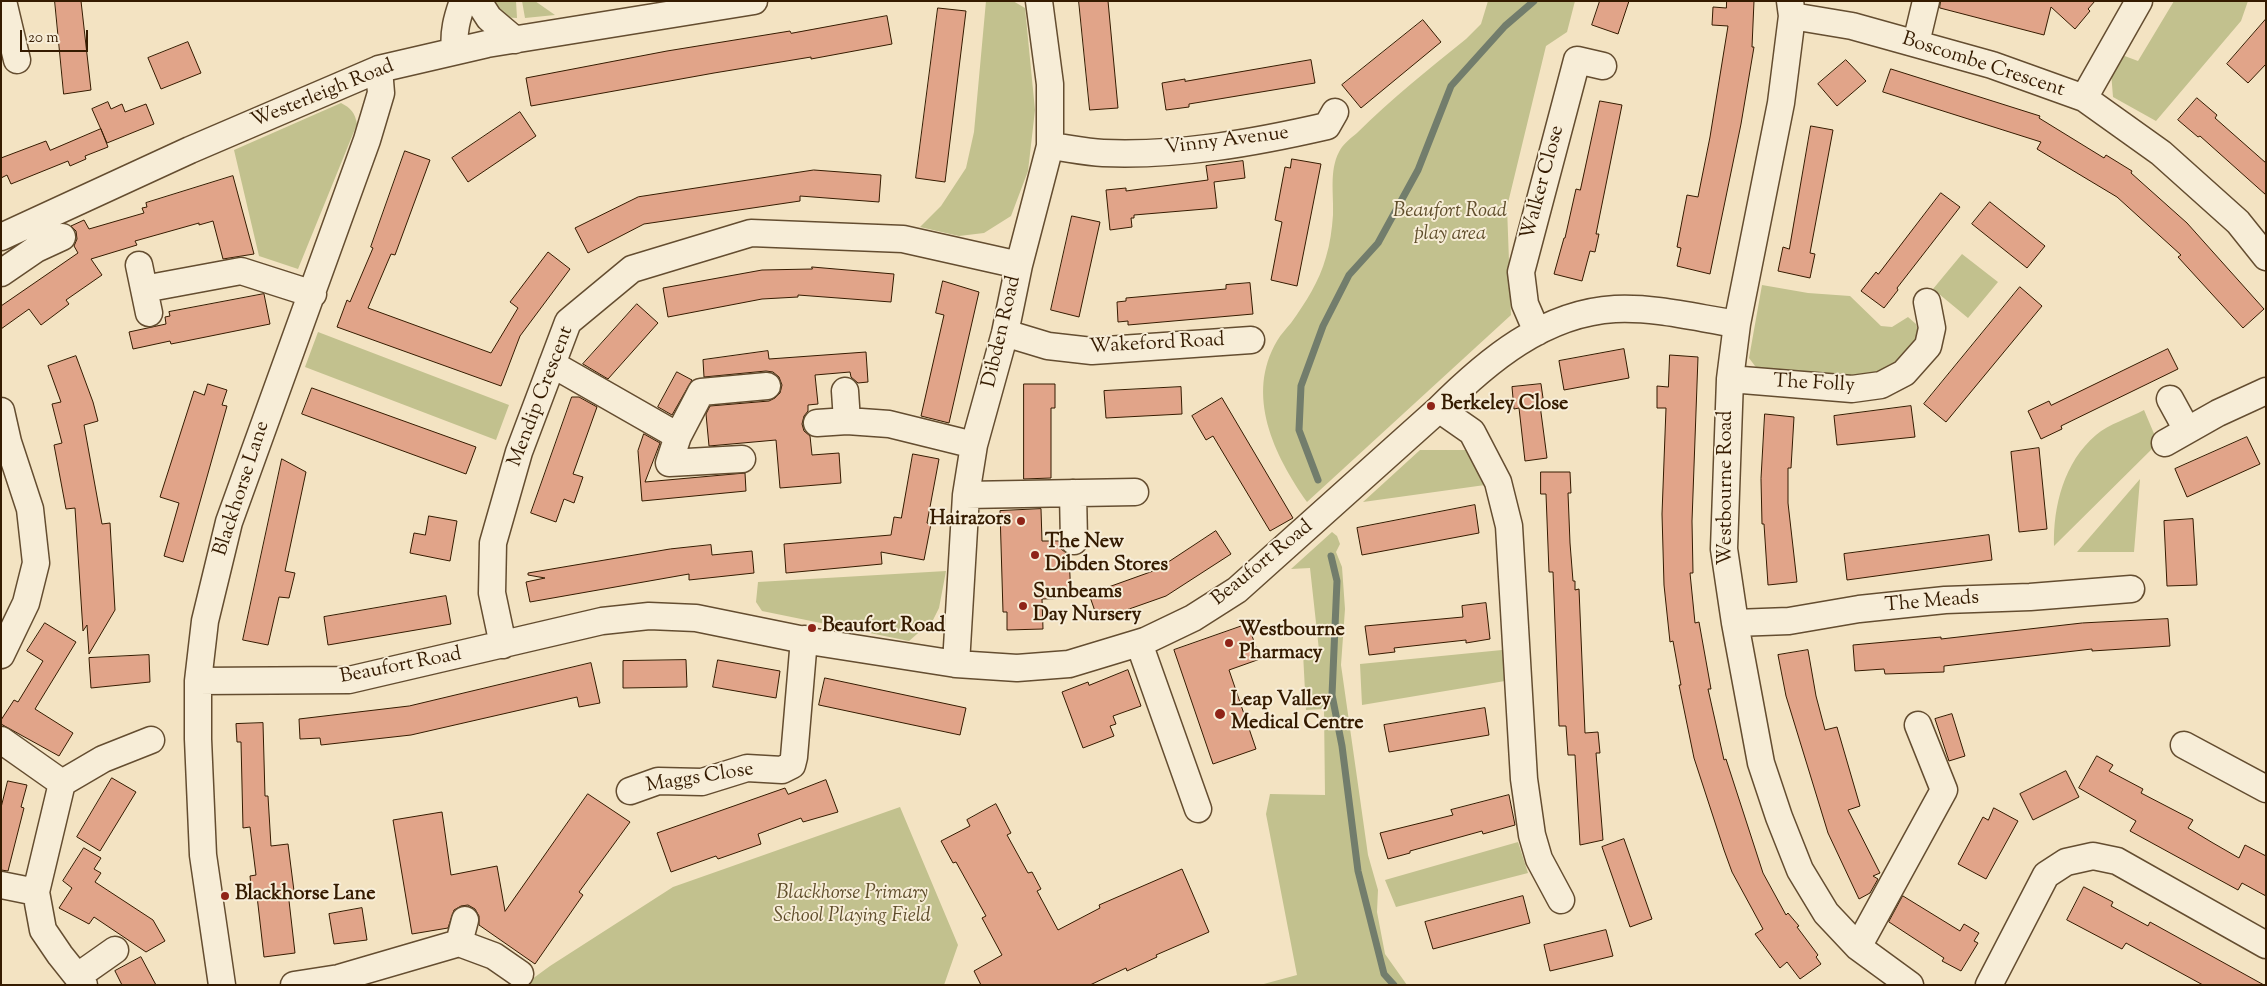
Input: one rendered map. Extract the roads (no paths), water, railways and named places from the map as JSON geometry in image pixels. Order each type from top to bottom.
[{"type":"street","points":[[3,1],[17,60]]},
{"type":"street","points":[[455,50],[453,37],[463,1]]},
{"type":"street","points":[[478,1],[489,18],[515,40]]},
{"type":"street","name":"Westerleigh Road","points":[[1,237],[190,150],[379,69],[455,50],[726,4],[754,1]]},
{"type":"street","name":"Dibden Road","points":[[956,664],[966,495],[974,445],[1005,333],[1019,265],[1050,146],[1050,84],[1039,1]]},
{"type":"street","points":[[1916,43],[1926,1]]},
{"type":"street","points":[[2084,98],[2139,1]]},
{"type":"street","name":"Boscombe Crescent","points":[[1791,9],[1992,65],[2084,98],[2161,153],[2238,222],[2266,256]]},
{"type":"street","name":"Westbourne Road","points":[[1791,9],[1781,103],[1737,324],[1730,379],[1724,548],[1735,623],[1761,763],[1779,817],[1800,870],[1826,913],[1858,947],[1910,985]]},
{"type":"street","name":"Walker Close","points":[[1537,332],[1525,304],[1521,272],[1577,60],[1603,66]]},
{"type":"street","name":"Blackhorse Lane","points":[[222,985],[203,855],[198,739],[198,681],[206,621],[229,522],[313,294],[367,140],[381,93],[379,69]]},
{"type":"street","name":"Vinny Avenue","points":[[1050,146],[1102,153],[1190,151],[1280,137],[1327,126],[1334,112]]},
{"type":"street","name":"Mendip Crescent","points":[[503,645],[492,593],[493,543],[519,452],[568,322],[632,269],[751,234],[903,239],[1019,265]]},
{"type":"street","points":[[1,273],[36,249],[62,237]]},
{"type":"street","points":[[144,289],[241,272],[313,294]]},
{"type":"street","name":"The Folly","points":[[1730,379],[1852,389],[1881,385],[1904,373],[1928,346],[1932,328],[1927,302]]},
{"type":"street","name":"Beaufort Road","points":[[198,681],[349,680],[602,621],[649,616],[696,618],[804,639],[956,664],[1017,668],[1069,664],[1138,643],[1193,618],[1237,590],[1439,409],[1468,380],[1504,351],[1537,332],[1572,318],[1614,309],[1651,311],[1737,324]]},
{"type":"street","name":"Wakeford Road","points":[[1005,333],[1048,346],[1092,352],[1251,340]]},
{"type":"street","points":[[552,364],[678,436]]},
{"type":"street","points":[[742,459],[669,463],[678,436],[701,392],[767,386]]},
{"type":"street","points":[[845,391],[847,421]]},
{"type":"street","points":[[2170,399],[2176,437],[2266,391]]},
{"type":"street","points":[[1439,409],[1472,432],[1498,482],[1509,526],[1524,779],[1532,835],[1539,859],[1561,900]]},
{"type":"street","points":[[1,411],[4,443],[30,509],[36,563],[26,603],[1,655]]},
{"type":"street","points":[[817,423],[847,421],[889,424],[974,445]]},
{"type":"street","points":[[966,495],[1135,492]]},
{"type":"street","points":[[1073,493],[1074,541]]},
{"type":"street","name":"The Meads","points":[[1735,623],[1789,622],[1859,609],[1945,600],[2030,597],[2131,589]]},
{"type":"street","name":"Maggs Close","points":[[630,791],[658,781],[702,782],[747,768],[782,770],[792,765],[804,639]]},
{"type":"street","points":[[1138,643],[1198,809]]},
{"type":"street","points":[[1858,947],[1944,790],[1918,725]]},
{"type":"street","points":[[1,740],[62,783]]},
{"type":"street","points":[[115,950],[81,980],[60,956],[43,930],[36,892],[62,783],[104,759],[151,740]]},
{"type":"street","points":[[2184,745],[2266,789]]},
{"type":"street","points":[[1989,985],[2046,875],[2066,862],[2093,856],[2117,861],[2266,945]]},
{"type":"street","points":[[1,885],[36,892]]},
{"type":"street","points":[[294,985],[339,978],[387,975],[462,932],[520,974]]},
{"type":"waterway","points":[[1318,480],[1299,430],[1301,386],[1323,326],[1349,275],[1378,243],[1418,170],[1451,86],[1505,26],[1534,1]]},
{"type":"waterway","points":[[1331,556],[1337,581],[1332,695],[1342,746],[1358,871],[1384,974],[1394,985]]},
{"type":"place","name":"Berkeley Close","points":[[1431,406]]},
{"type":"place","name":"Hairazors","points":[[1021,521]]},
{"type":"place","name":"The New Dibden Stores","points":[[1035,555]]},
{"type":"place","name":"Sunbeams Day Nursery","points":[[1023,606]]},
{"type":"place","name":"Beaufort Road","points":[[812,628]]},
{"type":"place","name":"Westbourne Pharmacy","points":[[1229,643]]},
{"type":"place","name":"Leap Valley Medical Centre","points":[[1220,714]]},
{"type":"place","name":"Blackhorse Lane","points":[[225,896]]},
{"type":"park label","name":"Beaufort Road play area","points":[[1450,224]]},
{"type":"park label","name":"Blackhorse Primary School Playing Field","points":[[852,906]]}]
